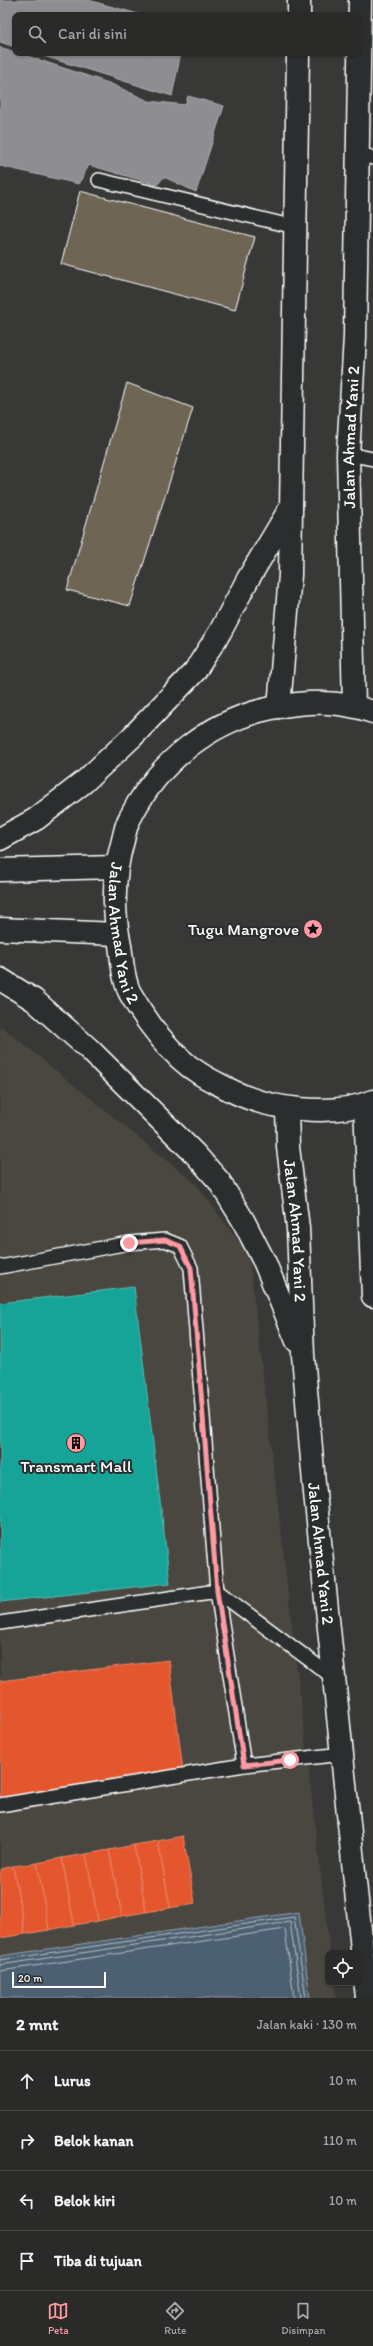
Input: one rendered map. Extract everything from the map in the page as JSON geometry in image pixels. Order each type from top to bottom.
[{"type":"highway","points":[[299,0],[299,12]]},
{"type":"highway","name":"Jalan Ahmad Yani 2","points":[[360,0],[360,12]]},
{"type":"highway","name":"Jalan Ahmad Yani 2","points":[[361,26],[366,155],[348,454],[363,709],[304,702],[250,713],[200,736],[159,773],[129,819],[116,867],[114,904],[117,934],[129,991],[158,1036],[197,1072],[244,1097],[287,1108],[331,1109],[369,1103],[373,1296]]},
{"type":"highway","points":[[279,707],[290,575],[298,56]]},
{"type":"highway","points":[[0,839],[36,818],[84,782],[139,730],[195,671],[220,632],[248,579],[292,505]]},
{"type":"highway","points":[[0,870],[116,867]]},
{"type":"highway","points":[[0,929],[117,934]]},
{"type":"highway","points":[[0,979],[34,1000],[89,1049],[190,1149],[219,1181],[243,1220],[265,1263],[303,1355]]},
{"type":"highway","name":"Jalan Ahmad Yani 2","points":[[287,1108],[288,1147],[298,1228],[303,1355],[367,1998]]},
{"type":"lane","points":[[99,180],[296,227]]},
{"type":"lane","points":[[348,454],[373,459]]},
{"type":"lane","points":[[0,1267],[129,1243],[165,1240],[180,1246],[191,1268],[217,1591],[244,1765]]},
{"type":"lane","points":[[0,1623],[217,1591],[334,1678]]},
{"type":"lane","points":[[0,1805],[244,1765],[342,1754]]},
{"type":"shaded area","points":[[0,1025],[196,1184],[249,1255],[330,1950],[325,1950],[325,1986],[334,1986],[336,1998],[0,1998]]},
{"type":"water","points":[[299,1912],[310,1998],[0,1998],[0,1956]]},
{"type":"building: Toko","points":[[169,1660],[183,1771],[0,1801],[0,1681]]},
{"type":"building: Toko","points":[[183,1836],[195,1903],[170,1908],[158,1841]]},
{"type":"building: Toko","points":[[158,1841],[170,1908],[146,1912],[134,1845]]},
{"type":"building: Toko","points":[[134,1845],[146,1912],[122,1916],[109,1850]]},
{"type":"building: Toko","points":[[109,1850],[122,1916],[98,1921],[86,1854]]},
{"type":"building: Toko","points":[[86,1854],[98,1921],[74,1925],[62,1858]]},
{"type":"building: Toko","points":[[62,1858],[74,1925],[49,1930],[37,1863]]},
{"type":"building: Toko","points":[[37,1863],[49,1930],[25,1934],[13,1866]]},
{"type":"building: Toko","points":[[13,1866],[25,1934],[0,1938],[0,1869]]},
{"type":"building: Publik","name":"Transmart Mall","points":[[134,1287],[170,1583],[0,1602],[0,1303]]},
{"type":"building: Industri","points":[[0,0],[88,0],[131,12],[12,12],[12,46],[0,42]]},
{"type":"building: Industri","points":[[0,47],[12,51],[12,56],[27,56],[109,83],[149,101],[185,105],[188,96],[224,106],[196,192],[164,177],[157,185],[89,165],[79,184],[0,166]]},
{"type":"building: Industri","points":[[44,56],[180,56],[172,96]]},
{"type":"building: Lainnya","points":[[80,191],[255,237],[235,310],[61,264]]},
{"type":"building: Lainnya","points":[[127,383],[193,408],[130,606],[67,590]]},
{"type":"place","name":"Tugu Mangrove","points":[[313,929]]},
{"type":"place","name":"Transmart Mall","points":[[76,1443]]},
{"type":"route","points":[[129,1243],[165,1240],[180,1246],[191,1268],[217,1591],[244,1765],[290,1760]]}]
